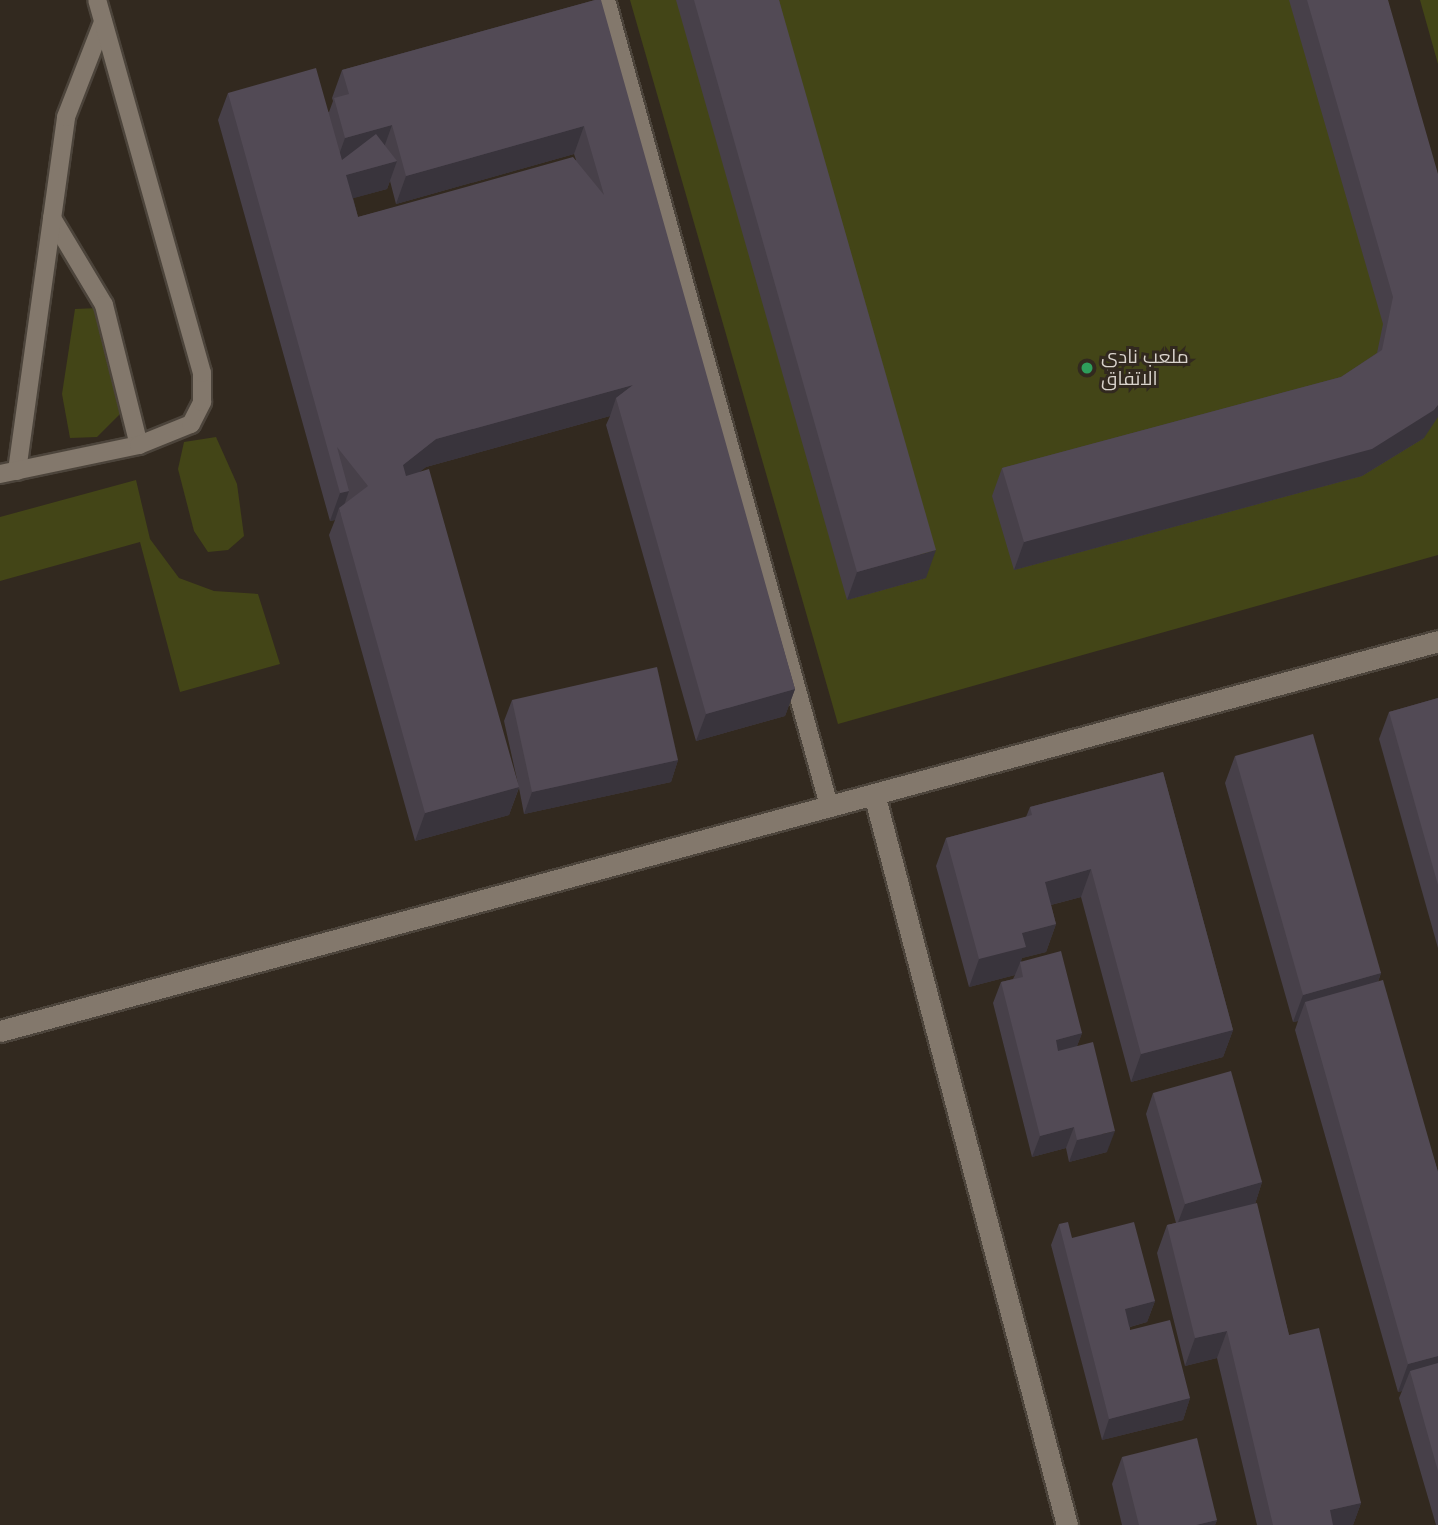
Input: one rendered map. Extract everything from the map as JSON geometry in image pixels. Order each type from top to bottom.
[{"type":"street","points":[[0,1031],[1438,641]]},
{"type":"street","points":[[874,794],[1067,1525]]},
{"type":"lane","points":[[97,0],[202,373],[202,402],[191,424],[139,445],[8,472],[52,218],[66,117],[103,22]]},
{"type":"lane","points":[[606,0],[829,806]]},
{"type":"lane","points":[[52,218],[104,305],[139,445]]},
{"type":"shaded area","name":"ملعب نادي الاتفاق","points":[[630,0],[1386,0],[1438,180],[1438,555],[838,724]]},
{"type":"shaded area","points":[[1420,0],[1438,0],[1438,64]]},
{"type":"shaded area","points":[[99,308],[120,414],[97,437],[70,438],[62,394],[75,309]]},
{"type":"shaded area","points":[[216,437],[237,484],[244,536],[228,550],[208,552],[194,531],[178,469],[184,442]]},
{"type":"shaded area","points":[[136,480],[150,539],[179,578],[214,591],[258,594],[280,664],[180,692],[140,542],[0,581],[0,517]]},
{"type":"building","points":[[601,0],[795,689],[706,714],[616,398],[633,385],[436,439],[403,465],[406,476],[429,469],[519,787],[425,813],[339,508],[368,486],[337,447],[349,491],[340,493],[228,93],[316,68],[342,160],[376,134],[397,161],[346,175],[358,217],[573,157],[604,195],[584,126],[406,176],[392,125],[345,138],[334,98],[349,94],[342,70]]},
{"type":"building","points":[[694,0],[779,0],[936,550],[857,572]]},
{"type":"building","points":[[1307,0],[1388,0],[1438,174],[1438,405],[1372,449],[1024,542],[1002,468],[1341,377],[1382,350],[1393,297]]},
{"type":"building","points":[[657,667],[678,760],[532,792],[512,700]]},
{"type":"building","points":[[1438,698],[1438,885],[1389,712]]},
{"type":"building","points":[[1313,734],[1381,973],[1303,995],[1235,756]]},
{"type":"building","points":[[1163,772],[1233,1030],[1141,1054],[1091,869],[1045,882],[1056,924],[1022,933],[1026,947],[979,959],[946,838],[1032,815],[1030,807]]},
{"type":"building","points":[[1061,951],[1082,1033],[1056,1040],[1058,1051],[1093,1042],[1115,1131],[1077,1140],[1074,1127],[1040,1136],[1001,982],[1023,977],[1020,962]]},
{"type":"building","points":[[1383,980],[1438,1172],[1438,1356],[1408,1364],[1305,1002]]},
{"type":"building","points":[[1231,1071],[1262,1182],[1185,1204],[1153,1093]]},
{"type":"building","points":[[1257,1203],[1289,1335],[1319,1328],[1361,1503],[1330,1510],[1333,1525],[1273,1525],[1227,1331],[1195,1338],[1167,1225]]},
{"type":"building","points":[[1068,1222],[1072,1238],[1134,1222],[1155,1301],[1125,1309],[1130,1330],[1170,1320],[1190,1398],[1109,1419],[1059,1224]]},
{"type":"building","points":[[1438,1363],[1438,1471],[1410,1371]]},
{"type":"building","points":[[1197,1438],[1217,1520],[1196,1525],[1139,1525],[1122,1457]]},
{"type":"place","name":"ملعب نادي الاتفاق","points":[[1087,368]]}]
